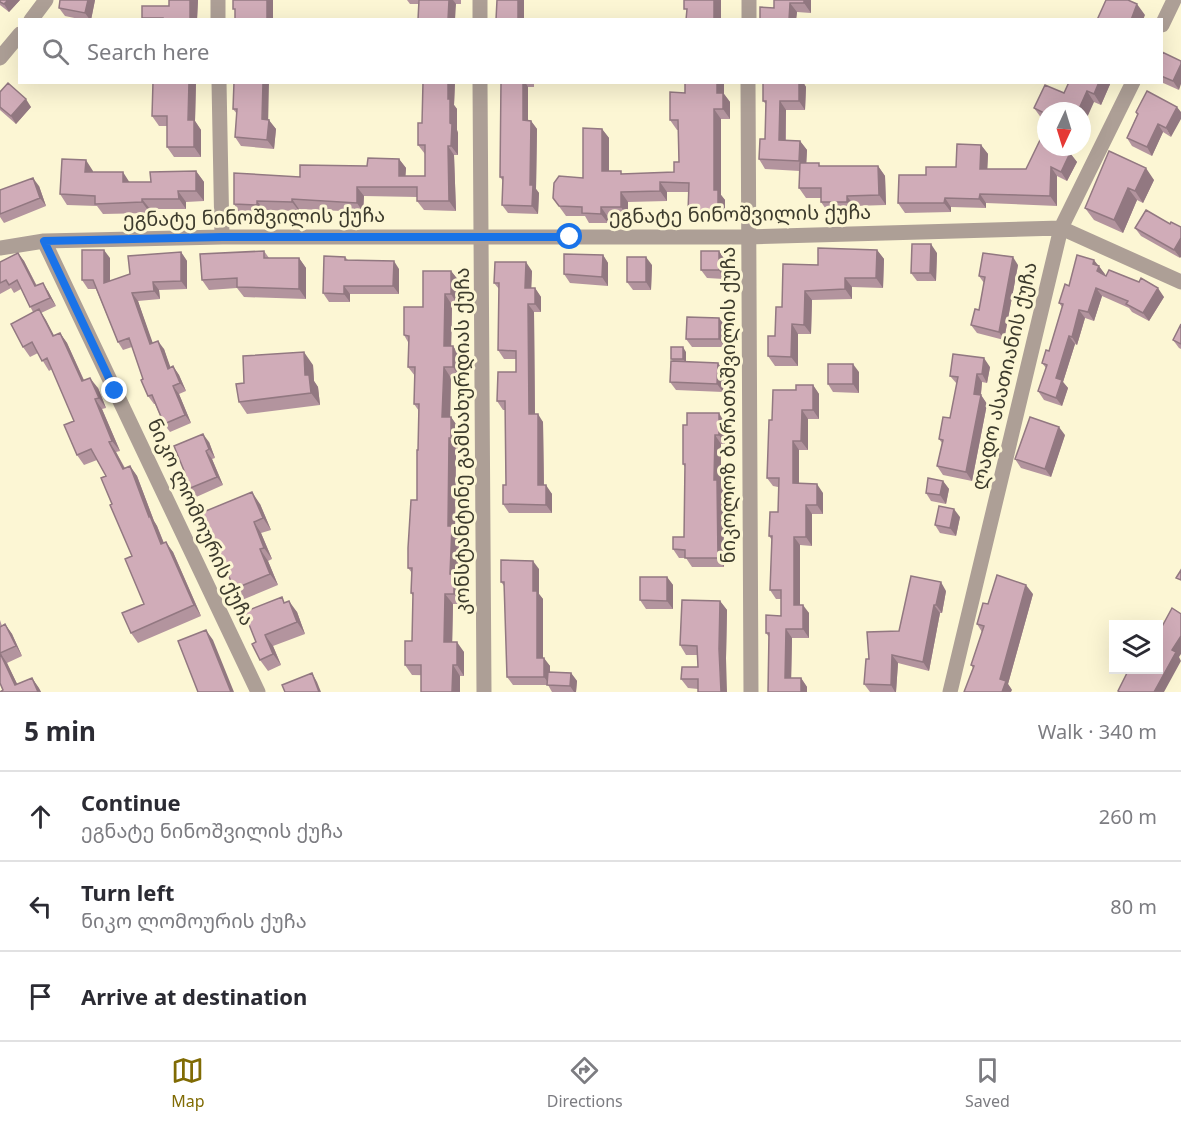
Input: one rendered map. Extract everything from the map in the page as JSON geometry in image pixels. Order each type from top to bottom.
[{"type":"street","points":[[32,18],[46,0]]},
{"type":"street","points":[[218,0],[218,18]]},
{"type":"street","points":[[480,0],[480,18]]},
{"type":"street","points":[[749,0],[749,18]]},
{"type":"street","points":[[1163,21],[1174,0]]},
{"type":"street","points":[[0,58],[18,36]]},
{"type":"street","points":[[219,84],[222,237]]},
{"type":"street","name":"კონსტანტინე გამსახურდიას ქუჩა","points":[[480,84],[484,692]]},
{"type":"street","name":"ნიკოლოზ ბარათაშვილის ქუჩა","points":[[748,84],[751,692]]},
{"type":"street","name":"ლადო ასათიანის ქუჩა","points":[[950,692],[1061,228],[1132,84]]},
{"type":"street","name":"ეგნატე ნინოშვილის ქუჩა","points":[[0,248],[44,241],[222,237],[748,237],[1061,228],[1181,282]]},
{"type":"street","name":"ნიკო ლომოურის ქუჩა","points":[[44,241],[258,692]]},
{"type":"building","points":[[60,0],[88,0],[85,13],[59,8]]},
{"type":"building","points":[[169,0],[190,0],[190,18],[142,18],[142,6],[169,6]]},
{"type":"building","points":[[233,0],[267,0],[267,18],[235,18],[235,9],[233,9]]},
{"type":"building","points":[[419,0],[449,0],[448,18],[418,18]]},
{"type":"building","points":[[497,0],[518,0],[518,18],[496,18]]},
{"type":"building","points":[[684,0],[714,0],[714,18],[686,18],[687,9],[684,9]]},
{"type":"building","points":[[774,0],[804,0],[804,3],[790,3],[789,18],[760,18],[760,7],[774,8]]},
{"type":"building","points":[[1106,0],[1128,0],[1137,4],[1132,18],[1098,18]]},
{"type":"building","points":[[1163,52],[1181,61],[1173,81],[1163,77]]},
{"type":"building","points":[[8,83],[26,99],[11,116],[0,107],[0,92]]},
{"type":"building","points":[[153,84],[189,84],[188,120],[194,120],[194,147],[167,147],[167,116],[152,116]]},
{"type":"building","points":[[234,84],[263,84],[262,119],[269,120],[267,140],[235,137],[237,109],[233,109]]},
{"type":"building","points":[[423,84],[448,84],[450,123],[452,124],[451,146],[448,146],[449,201],[417,201],[417,187],[357,187],[357,203],[292,199],[292,202],[257,201],[257,205],[234,204],[234,173],[300,177],[300,165],[367,166],[368,158],[399,159],[399,176],[425,176],[425,145],[418,145],[418,123],[422,123]]},
{"type":"building","points":[[501,84],[523,84],[523,120],[531,121],[532,206],[502,205],[503,177],[500,177]]},
{"type":"building","points":[[685,84],[717,84],[717,93],[723,93],[723,109],[714,109],[714,190],[718,190],[718,212],[688,212],[689,183],[660,182],[660,191],[621,192],[621,207],[601,207],[601,214],[582,213],[582,207],[559,206],[553,198],[554,183],[559,176],[583,178],[583,128],[602,129],[602,171],[621,171],[621,174],[674,172],[674,162],[679,162],[678,120],[670,120],[670,92],[685,93]]},
{"type":"building","points":[[763,84],[799,84],[799,101],[780,101],[779,140],[800,141],[799,161],[759,159],[760,139],[765,139],[766,101],[763,101]]},
{"type":"building","points":[[1068,84],[1098,84],[1094,94],[1087,91],[1082,102],[1037,102],[1037,110],[1034,108],[1045,85],[1064,93]]},
{"type":"building","points":[[1147,91],[1177,107],[1166,128],[1158,124],[1147,147],[1127,138],[1138,114],[1136,112]]},
{"type":"building","points":[[957,144],[981,145],[980,169],[1026,169],[1037,146],[1037,156],[1069,156],[1061,172],[1051,167],[1050,196],[980,194],[979,199],[945,198],[944,203],[898,203],[899,175],[926,175],[926,167],[956,167]]},
{"type":"building","points":[[1109,151],[1146,168],[1135,191],[1128,188],[1114,220],[1085,208]]},
{"type":"building","points":[[62,159],[86,160],[85,172],[123,172],[123,182],[151,182],[150,172],[196,171],[196,191],[178,191],[179,199],[142,199],[142,202],[95,204],[95,196],[60,194]]},
{"type":"building","points":[[800,163],[819,163],[819,166],[878,166],[879,195],[847,196],[847,202],[821,202],[821,188],[799,188]]},
{"type":"building","points":[[33,178],[40,198],[0,214],[0,190]]},
{"type":"building","points":[[1146,210],[1170,224],[1171,222],[1181,227],[1181,238],[1174,250],[1135,228]]},
{"type":"building","points":[[912,244],[931,244],[930,273],[911,273]]},
{"type":"building","points":[[818,248],[877,250],[876,278],[845,278],[845,289],[805,291],[804,325],[792,324],[791,357],[768,356],[768,336],[775,336],[776,307],[782,307],[783,264],[818,265]]},
{"type":"building","points":[[82,250],[104,250],[104,283],[130,274],[128,256],[181,252],[181,281],[153,282],[154,291],[132,293],[150,344],[158,341],[168,369],[173,366],[180,383],[173,386],[185,415],[164,424],[152,395],[148,396],[141,380],[143,379],[129,338],[118,342],[93,280],[82,280]]},
{"type":"building","points":[[264,251],[264,258],[299,258],[299,289],[237,287],[237,278],[202,280],[200,254]]},
{"type":"building","points":[[701,251],[719,251],[719,270],[701,270]]},
{"type":"building","points":[[18,253],[35,286],[43,283],[50,298],[30,307],[17,280],[9,285],[6,280],[0,283],[0,262]]},
{"type":"building","points":[[983,253],[1013,257],[999,332],[971,325],[975,309],[979,310],[985,277],[979,276]]},
{"type":"building","points":[[564,254],[603,255],[602,277],[564,274]]},
{"type":"building","points":[[1077,255],[1094,260],[1093,264],[1099,266],[1097,271],[1106,276],[1109,270],[1139,282],[1141,278],[1158,288],[1143,313],[1126,304],[1128,301],[1096,288],[1088,312],[1079,310],[1072,337],[1069,336],[1056,378],[1062,380],[1056,398],[1038,391],[1047,365],[1042,363],[1046,350],[1049,351],[1063,304],[1059,303],[1065,284],[1069,286]]},
{"type":"building","points":[[324,256],[345,257],[345,260],[394,261],[393,286],[344,286],[344,294],[323,293]]},
{"type":"building","points":[[627,257],[646,257],[646,282],[627,282]]},
{"type":"building","points":[[495,262],[526,262],[525,288],[535,288],[535,304],[528,304],[529,414],[538,414],[538,485],[546,485],[546,505],[503,504],[503,485],[506,485],[505,401],[497,401],[498,372],[516,372],[516,351],[498,350],[499,283],[494,283]]},
{"type":"building","points":[[423,271],[451,271],[451,294],[445,294],[444,346],[453,346],[453,367],[444,367],[442,417],[451,417],[448,526],[452,526],[450,574],[454,574],[454,594],[445,594],[444,642],[457,642],[457,665],[453,665],[452,692],[421,692],[421,665],[405,665],[405,641],[412,641],[412,568],[408,568],[408,548],[411,500],[417,500],[419,404],[414,404],[415,367],[408,367],[409,336],[404,335],[404,307],[423,307]]},
{"type":"building","points":[[39,309],[53,336],[60,333],[82,381],[90,378],[99,398],[95,399],[112,441],[109,442],[123,469],[130,466],[161,544],[166,542],[194,605],[131,633],[122,613],[144,604],[125,559],[132,556],[101,478],[106,476],[91,449],[77,455],[64,425],[74,421],[47,358],[42,361],[32,342],[23,347],[11,324]]},
{"type":"building","points":[[687,317],[719,318],[719,339],[686,339]]},
{"type":"building","points":[[1181,324],[1181,344],[1173,340]]},
{"type":"building","points":[[671,347],[683,347],[683,359],[671,359]]},
{"type":"building","points":[[304,352],[305,375],[309,375],[311,393],[239,402],[236,384],[244,383],[243,356]]},
{"type":"building","points":[[953,354],[984,358],[982,374],[977,374],[974,394],[981,395],[966,472],[937,466],[943,440],[939,439],[943,417],[950,418],[958,377],[950,376]]},
{"type":"building","points":[[671,361],[718,363],[717,384],[670,382]]},
{"type":"building","points":[[828,364],[853,364],[853,384],[828,384]]},
{"type":"building","points":[[796,385],[813,385],[813,410],[802,410],[801,441],[793,441],[793,483],[817,484],[817,505],[806,505],[806,537],[794,537],[794,605],[803,605],[803,629],[786,629],[785,678],[801,678],[801,692],[768,692],[769,633],[766,633],[766,615],[781,616],[781,590],[770,590],[772,536],[769,536],[770,512],[778,512],[779,478],[767,478],[769,420],[772,420],[773,390],[796,390]]},
{"type":"building","points":[[687,413],[719,413],[719,435],[715,435],[714,480],[717,480],[718,558],[685,558],[685,550],[673,549],[673,537],[684,537],[683,425],[687,425]]},
{"type":"building","points":[[1030,417],[1059,427],[1045,469],[1015,459]]},
{"type":"building","points":[[203,434],[209,449],[206,451],[217,477],[188,489],[182,474],[185,473],[174,446]]},
{"type":"building","points":[[928,478],[943,481],[940,495],[926,493]]},
{"type":"building","points":[[252,492],[263,518],[254,522],[264,548],[260,549],[270,574],[234,589],[201,513]]},
{"type":"building","points":[[939,506],[954,509],[950,528],[935,525]]},
{"type":"building","points":[[501,560],[533,561],[533,591],[537,591],[537,658],[544,658],[544,677],[507,677],[504,582],[501,582]]},
{"type":"building","points":[[1181,570],[1181,580],[1176,578]]},
{"type":"building","points":[[997,575],[1026,585],[1000,679],[1006,681],[1002,692],[964,692],[974,666],[971,665],[984,626],[977,624],[983,603],[988,604]]},
{"type":"building","points":[[911,576],[941,582],[923,662],[892,655],[891,685],[864,684],[866,659],[869,659],[867,632],[899,631]]},
{"type":"building","points":[[640,577],[667,577],[667,601],[640,600]]},
{"type":"building","points":[[282,597],[284,603],[289,601],[297,622],[265,635],[273,654],[260,660],[252,644],[256,642],[244,612]]},
{"type":"building","points":[[682,600],[720,601],[721,692],[698,692],[698,679],[681,679],[682,667],[698,667],[697,646],[680,645]]},
{"type":"building","points":[[1172,608],[1181,614],[1181,636],[1172,650],[1176,652],[1154,692],[1118,691],[1126,674],[1163,674],[1163,625]]},
{"type":"building","points":[[5,624],[16,646],[0,653],[0,627]]},
{"type":"building","points":[[206,630],[231,692],[198,692],[178,641]]},
{"type":"building","points":[[0,653],[15,685],[32,678],[38,692],[0,692],[3,690],[0,683]]},
{"type":"building","points":[[548,672],[571,673],[570,686],[547,685]]},
{"type":"building","points":[[312,673],[319,692],[285,692],[282,685]]},
{"type":"route","points":[[115,391],[44,241],[222,237],[570,237]]}]
